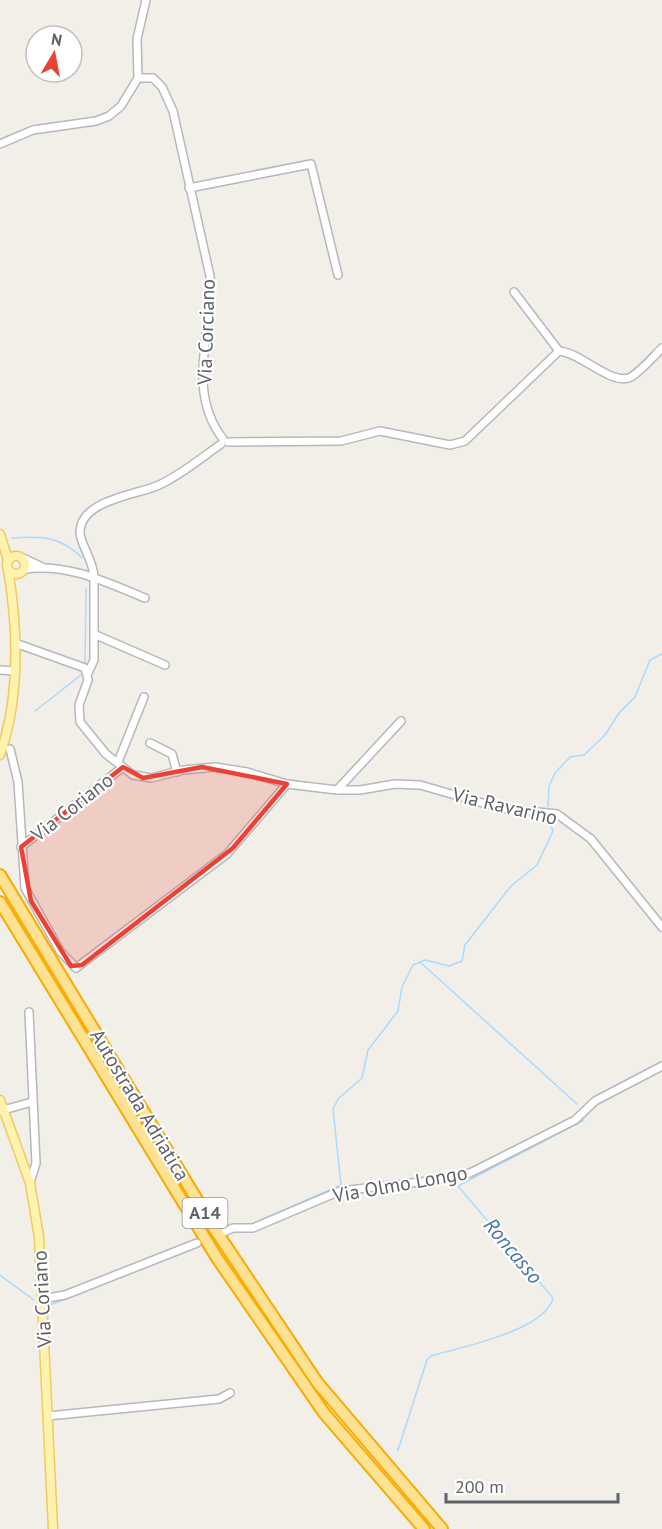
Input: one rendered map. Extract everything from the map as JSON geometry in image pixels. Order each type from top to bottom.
[{"type":"highway","name":"Autostrada Adriatica","points":[[0,875],[216,1231],[311,1373],[442,1529]]},
{"type":"highway","name":"Autostrada Adriatica","points":[[0,902],[217,1258],[324,1413],[424,1529]]},
{"type":"main road","points":[[0,534],[8,564],[15,643],[11,716],[0,755]]},
{"type":"main road","points":[[3,543],[21,557],[23,571],[12,595]]},
{"type":"main road","points":[[8,564],[21,557]]},
{"type":"main road","points":[[8,564],[15,574],[23,571]]},
{"type":"main road","name":"Via Coriano","points":[[0,1100],[30,1183],[39,1237],[53,1529]]},
{"type":"street","points":[[0,144],[33,130],[86,123],[110,116],[131,92],[138,78],[137,39],[146,0]]},
{"type":"street","name":"Via Corciano","points":[[138,78],[153,78],[166,95],[173,111],[210,276],[212,302],[201,366],[203,392],[224,442]]},
{"type":"street","points":[[189,188],[311,164],[338,275]]},
{"type":"street","points":[[514,292],[559,351],[586,361],[613,378],[630,377],[662,348]]},
{"type":"street","points":[[15,643],[78,665],[88,674],[94,660],[96,635],[94,577],[93,563],[80,533],[83,521],[89,513],[108,501],[158,486],[224,442],[341,441],[380,431],[450,445],[465,441],[559,351]]},
{"type":"street","points":[[21,557],[42,567],[94,577],[145,598]]},
{"type":"street","points":[[23,571],[42,567]]},
{"type":"street","points":[[96,635],[165,665]]},
{"type":"street","points":[[0,670],[14,671]]},
{"type":"street","name":"Via Ravarino","points":[[88,674],[79,705],[80,722],[96,744],[133,775],[143,778],[215,767],[256,774],[287,784],[337,790],[360,790],[395,784],[420,785],[500,808],[557,814],[591,839],[662,927]]},
{"type":"street","points":[[120,765],[144,697]]},
{"type":"street","points":[[337,790],[401,721]]},
{"type":"street","points":[[150,743],[172,754],[177,772]]},
{"type":"street","name":"Via Coriano","points":[[10,749],[18,782],[25,888],[30,901],[71,966],[76,968],[82,966],[233,848],[287,784]]},
{"type":"street","name":"Via Coriano","points":[[21,847],[120,765]]},
{"type":"street","name":"Via Coriano","points":[[29,1012],[36,1163],[30,1183]]},
{"type":"street","name":"Via Olmo Longo","points":[[224,1232],[233,1228],[253,1228],[340,1191],[447,1179],[470,1173],[575,1120],[594,1101],[662,1066]]},
{"type":"street","points":[[2,1110],[32,1102]]},
{"type":"street","points":[[42,1299],[65,1295],[197,1243]]},
{"type":"street","points":[[48,1416],[219,1399],[230,1393]]},
{"type":"highlighted area","points":[[123,767],[143,778],[202,767],[287,784],[233,848],[82,965],[71,966],[31,901],[21,847]]},
{"type":"waterway","points":[[12,538],[32,537],[58,541],[82,558]]},
{"type":"waterway","points":[[85,664],[86,588]]},
{"type":"waterway","name":"Roncasso","points":[[548,807],[549,786],[555,773],[570,757],[584,755],[605,735],[619,713],[635,697],[650,660],[662,654]]},
{"type":"waterway","points":[[35,711],[81,675]]},
{"type":"waterway","name":"Roncasso","points":[[249,1225],[341,1185],[333,1109],[338,1099],[362,1078],[368,1050],[398,1011],[402,987],[413,965],[425,960],[449,966],[462,961],[465,945],[511,886],[537,865],[553,831],[547,816]]},
{"type":"waterway","name":"Roncasso","points":[[420,962],[577,1104]]},
{"type":"waterway","name":"Roncasso","points":[[398,1450],[427,1360],[431,1356],[500,1336],[519,1328],[535,1320],[547,1310],[553,1298],[458,1186],[584,1120]]},
{"type":"waterway","name":"Roncasso","points":[[50,1305],[196,1247]]},
{"type":"waterway","name":"Roncasso","points":[[0,1275],[34,1300]]}]
